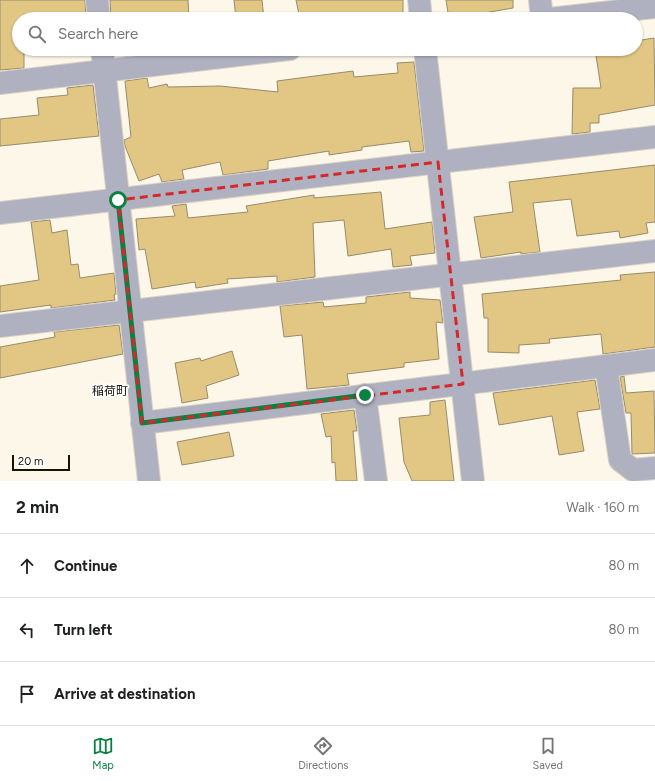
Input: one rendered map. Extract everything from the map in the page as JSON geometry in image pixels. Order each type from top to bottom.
[{"type":"street","points":[[97,0],[98,12]]},
{"type":"street","points":[[419,0],[420,12]]},
{"type":"street","points":[[540,0],[541,12]]},
{"type":"street","points":[[611,12],[655,7]]},
{"type":"street","points":[[103,56],[148,481]]},
{"type":"street","points":[[0,82],[228,56]]},
{"type":"street","points":[[426,56],[473,481]]},
{"type":"street","points":[[0,213],[655,137]]},
{"type":"street","points":[[0,326],[655,251]]},
{"type":"street","points":[[142,423],[655,360]]},
{"type":"street","points":[[606,366],[620,460],[632,470],[655,468]]},
{"type":"street","points":[[365,395],[376,481]]},
{"type":"highlighted area","points":[[438,162],[463,384],[142,423],[118,200]]},
{"type":"building","points":[[0,0],[85,0],[86,12],[12,12],[12,56],[24,56],[24,68],[0,70]]},
{"type":"building","points":[[110,0],[188,0],[189,12],[111,12]]},
{"type":"building","points":[[234,0],[262,0],[263,12],[235,12]]},
{"type":"building","points":[[296,0],[403,0],[403,12],[299,12]]},
{"type":"building","points":[[446,0],[513,0],[513,8],[490,12],[448,12]]},
{"type":"building","points":[[654,38],[655,105],[599,115],[599,123],[590,123],[590,132],[572,134],[573,88],[601,88],[596,56],[643,56],[643,40]]},
{"type":"building","points":[[414,62],[424,151],[411,152],[409,141],[362,147],[362,150],[329,155],[329,151],[268,161],[268,169],[223,175],[220,162],[182,170],[184,179],[162,182],[159,174],[139,181],[125,146],[124,140],[131,137],[125,81],[147,78],[149,88],[167,84],[168,87],[220,86],[278,92],[277,81],[353,71],[354,77],[398,73],[397,63]]},
{"type":"building","points":[[93,85],[99,136],[0,146],[0,119],[39,115],[37,98],[68,95],[67,88]]},
{"type":"building","points":[[655,165],[655,222],[646,223],[648,233],[620,238],[619,231],[577,236],[571,199],[533,203],[540,252],[521,254],[521,252],[481,258],[474,217],[513,212],[509,182]]},
{"type":"building","points":[[381,192],[385,229],[432,222],[435,253],[410,256],[412,265],[393,267],[391,249],[348,256],[344,220],[313,223],[315,277],[277,282],[277,276],[227,279],[228,283],[196,288],[195,282],[152,289],[145,249],[139,250],[136,219],[175,216],[172,206],[186,204],[188,218],[248,212],[246,206],[314,195],[314,198]]},
{"type":"building","points":[[50,220],[52,233],[67,230],[71,265],[78,264],[80,278],[114,273],[116,294],[114,295],[115,300],[51,308],[51,305],[0,312],[0,286],[39,280],[31,222]]},
{"type":"building","points":[[655,272],[655,347],[603,354],[601,334],[549,339],[550,343],[519,345],[519,353],[488,352],[488,318],[484,318],[482,294],[621,280],[620,275]]},
{"type":"building","points":[[410,292],[410,298],[440,300],[443,323],[436,322],[439,359],[404,363],[404,367],[347,374],[349,385],[307,389],[302,335],[284,337],[280,306],[323,302],[324,307],[366,303],[366,297]]},
{"type":"building","points":[[119,325],[123,354],[0,378],[0,347],[55,337],[54,332]]},
{"type":"building","points":[[232,351],[239,375],[206,386],[208,398],[182,403],[175,363],[200,358],[201,361]]},
{"type":"building","points":[[624,376],[626,393],[654,391],[655,453],[632,454],[631,413],[626,413],[620,377]]},
{"type":"building","points":[[595,380],[600,409],[577,412],[584,451],[559,455],[552,416],[499,425],[493,393]]},
{"type":"building","points":[[445,400],[454,481],[412,481],[404,462],[399,418],[430,415],[430,402]]},
{"type":"building","points":[[354,410],[357,431],[353,431],[357,481],[336,481],[335,462],[332,463],[331,436],[326,437],[321,414]]},
{"type":"building","points":[[229,432],[234,456],[182,465],[177,442]]},
{"type":"district","name":"稲荷町","points":[[110,391]]},
{"type":"route","points":[[118,200],[142,423],[365,395]]}]
